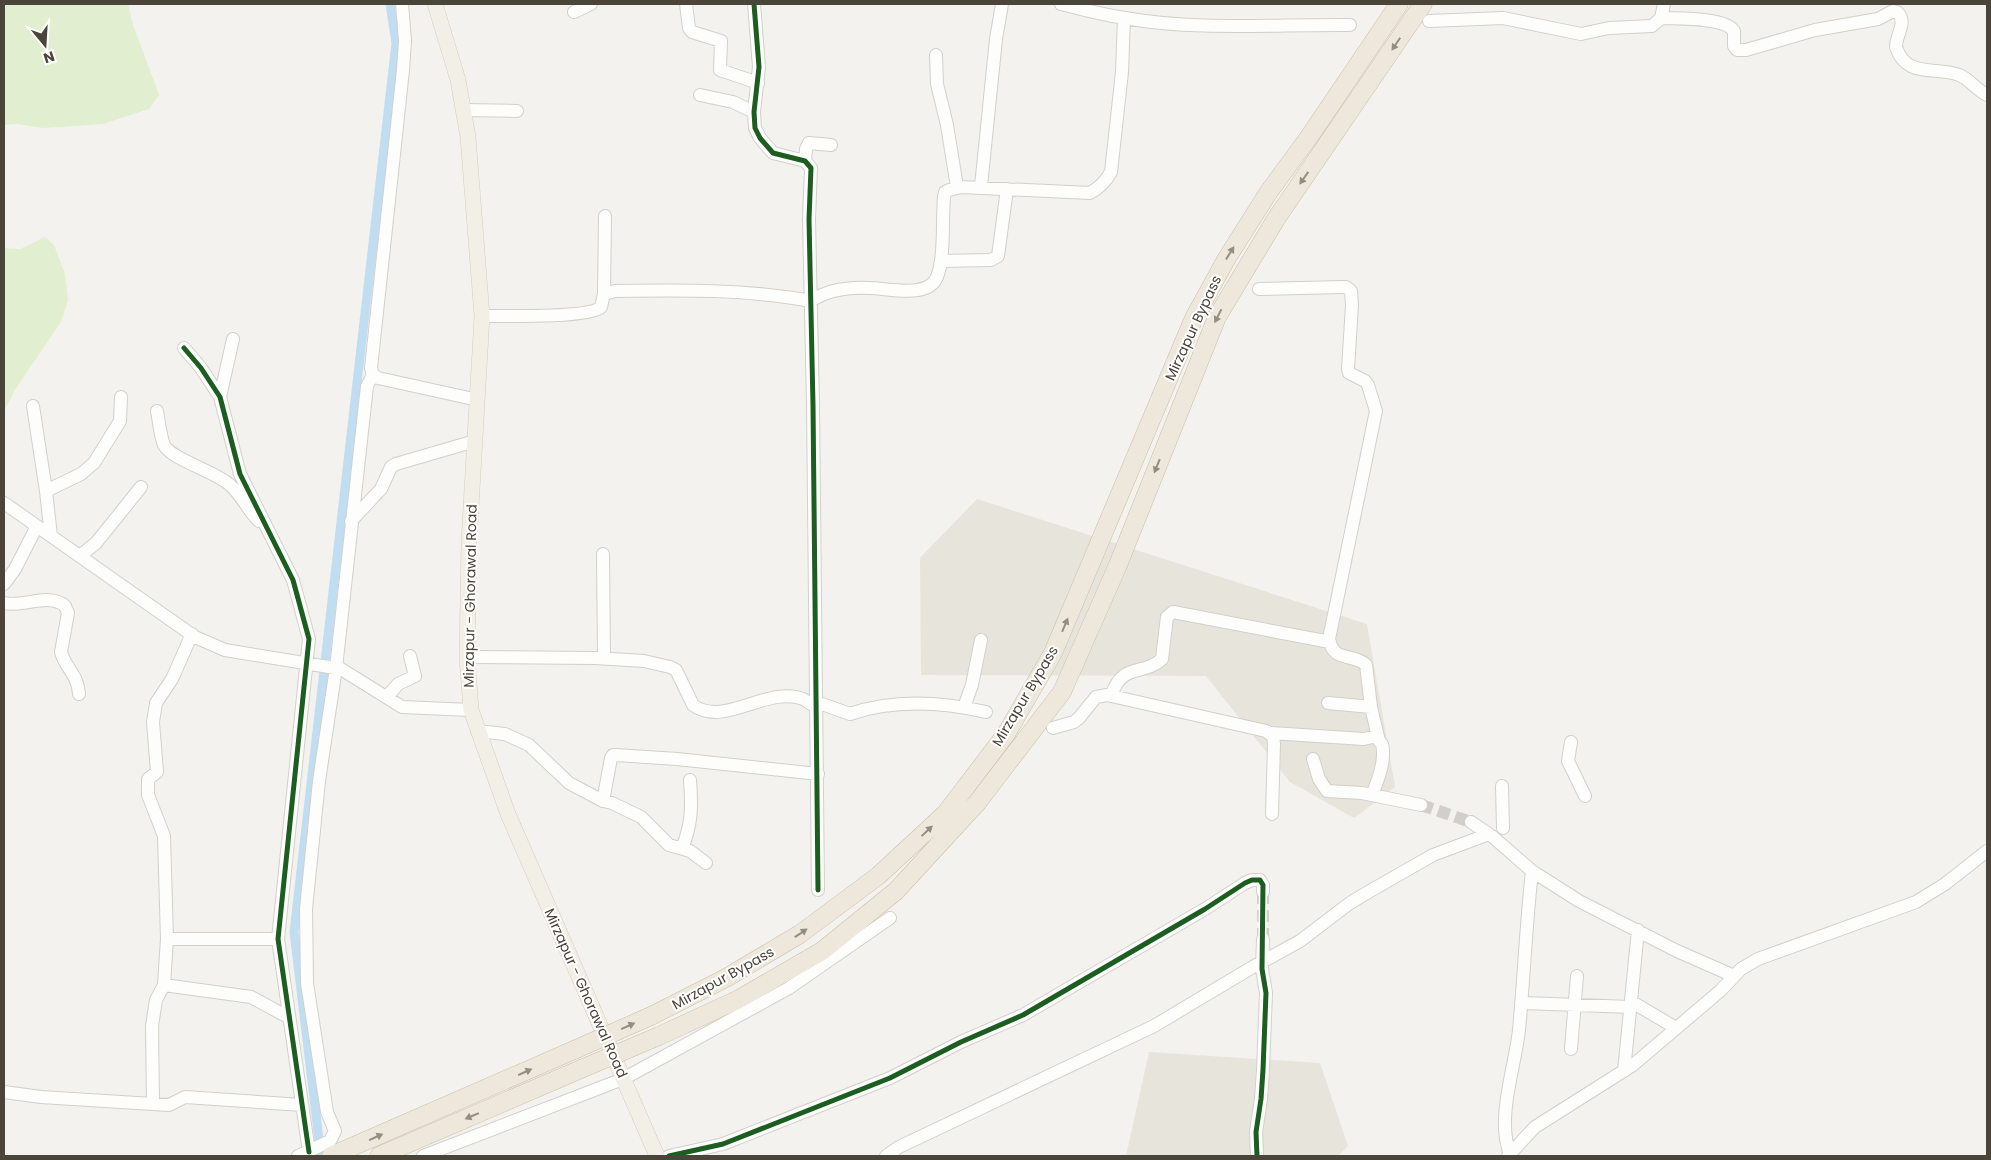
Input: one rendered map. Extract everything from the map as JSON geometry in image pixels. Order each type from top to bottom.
[{"type":"highway","name":"Mirzapur Bypass","points":[[317,1151],[574,1050],[651,1016],[726,978],[800,934],[878,876],[946,814],[1006,734],[1053,653],[1199,309],[1227,258],[1268,193],[1309,137],[1399,4]]},
{"type":"highway","points":[[379,1156],[659,1036],[738,999],[822,951],[896,891],[977,803],[1062,692],[1118,565],[1217,317],[1276,219],[1426,12]]},
{"type":"main road","name":"Mirzapur - Ghorawal Road","points":[[434,4],[458,80],[463,110],[472,172],[482,316],[468,542],[467,657],[471,710],[508,814],[656,1156]]},
{"type":"street","points":[[317,1151],[302,1105],[278,939],[287,838],[351,521],[367,386],[373,374],[372,361],[405,42],[402,4]]},
{"type":"street","points":[[574,12],[591,4]]},
{"type":"street","points":[[686,4],[689,28],[692,32],[721,42],[720,70],[758,83]]},
{"type":"street","points":[[754,4],[759,67],[754,112],[755,128],[768,149],[773,153],[805,161],[811,168],[808,220],[811,301],[818,890]]},
{"type":"street","points":[[980,186],[996,39],[1002,4]]},
{"type":"street","points":[[1061,4],[1124,18],[1218,25],[1350,25]]},
{"type":"street","points":[[1426,12],[1509,18],[1580,34],[1609,28],[1646,27],[1656,24],[1661,18],[1664,4]]},
{"type":"street","points":[[1661,18],[1727,25],[1734,31],[1735,48],[1746,50],[1815,30],[1878,19],[1893,11],[1901,16],[1902,22],[1896,47],[1904,61],[1912,67],[1961,76],[1987,95]]},
{"type":"street","points":[[604,294],[615,291],[709,291],[781,296],[811,301],[822,294],[850,289],[870,288],[910,291],[928,287],[937,276],[941,261],[945,192],[957,187],[980,186],[1090,193],[1096,190],[1108,178],[1111,172],[1122,72],[1124,18]]},
{"type":"street","points":[[936,55],[937,84],[947,125],[957,187]]},
{"type":"street","points":[[700,96],[733,102],[754,112]]},
{"type":"street","points":[[463,110],[517,111]]},
{"type":"street","points":[[805,161],[808,144],[831,145]]},
{"type":"street","points":[[941,261],[991,260],[998,256],[1007,189]]},
{"type":"street","points":[[482,316],[538,316],[592,312],[600,307],[604,294],[605,216]]},
{"type":"street","points":[[1259,289],[1349,288],[1352,305],[1348,369],[1349,373],[1365,381],[1368,385],[1376,411],[1356,500],[1330,642]]},
{"type":"street","points":[[220,397],[233,339]]},
{"type":"street","points":[[184,348],[201,368],[220,397],[240,474],[293,580],[309,639],[322,666],[319,781],[306,908],[307,983],[327,1112],[334,1131],[317,1151]]},
{"type":"street","points":[[373,374],[387,381],[478,400]]},
{"type":"street","points":[[46,490],[82,474],[94,463],[120,421],[120,397]]},
{"type":"street","points":[[34,406],[51,536]]},
{"type":"street","points":[[157,411],[163,443],[167,449],[172,454],[203,468],[229,483],[253,516],[268,527]]},
{"type":"street","points":[[351,521],[381,489],[391,467],[475,441]]},
{"type":"street","points":[[80,556],[106,531],[141,487]]},
{"type":"street","points":[[4,503],[192,634],[225,650],[345,671],[402,708],[471,710]]},
{"type":"street","points":[[4,584],[15,569],[37,526]]},
{"type":"street","points":[[604,554],[604,658]]},
{"type":"street","points":[[4,603],[11,604],[39,600],[57,602],[65,606],[68,613],[61,652],[62,658],[76,680],[78,694]]},
{"type":"street","points":[[1111,696],[1115,685],[1122,676],[1162,659],[1167,617],[1173,612],[1330,642],[1340,655],[1360,661],[1366,665],[1377,736],[1384,750],[1372,795]]},
{"type":"street","points":[[153,1103],[153,1019],[156,1000],[164,985],[167,939],[164,836],[150,803],[146,788],[148,779],[157,772],[153,722],[156,703],[172,679],[192,634]]},
{"type":"street","points":[[964,707],[972,684],[980,640]]},
{"type":"street","points":[[387,697],[398,684],[415,676],[410,656]]},
{"type":"street","points":[[467,657],[604,658],[644,661],[676,670],[693,705],[708,711],[742,707],[774,696],[802,698],[816,707]]},
{"type":"street","points":[[1053,728],[1074,722],[1096,697],[1107,695],[1271,733],[1364,739],[1377,736]]},
{"type":"street","points":[[816,707],[822,704],[850,714],[867,708],[934,704],[964,707],[986,712]]},
{"type":"street","points":[[1328,704],[1371,707]]},
{"type":"street","points":[[478,731],[504,734],[529,745],[569,783],[603,801],[612,803],[641,817],[669,845],[682,848],[706,863]]},
{"type":"street","points":[[1271,733],[1274,744],[1272,814]]},
{"type":"street","points":[[1571,742],[1568,761],[1585,796]]},
{"type":"street","points":[[603,801],[613,755],[677,759],[818,774]]},
{"type":"street","points":[[1313,759],[1319,778],[1327,791],[1362,793],[1421,805]]},
{"type":"street","points":[[682,848],[688,834],[692,810],[690,780]]},
{"type":"street","points":[[1502,786],[1503,828]]},
{"type":"street","points":[[1471,822],[1489,834],[1532,871],[1579,901],[1677,951],[1734,976]]},
{"type":"street","points":[[886,1156],[899,1148],[1154,1026],[1300,941],[1350,903],[1410,868],[1434,855],[1489,834]]},
{"type":"street","points":[[1509,1155],[1535,1127],[1624,1071],[1720,991],[1741,969],[1758,959],[1916,902],[1945,884],[1987,851]]},
{"type":"street","points":[[1509,1155],[1505,1126],[1519,1031],[1525,929],[1532,871]]},
{"type":"street","points":[[669,1156],[722,1144],[890,1078],[961,1042],[1023,1015],[1132,953],[1252,880],[1260,880],[1263,892]]},
{"type":"street","points":[[423,1156],[623,1079],[789,988],[890,918]]},
{"type":"street","points":[[1624,1071],[1638,930]]},
{"type":"street","points":[[167,939],[278,939]]},
{"type":"street","points":[[1257,1156],[1256,1132],[1264,1070],[1266,993],[1262,974],[1263,939]]},
{"type":"street","points":[[1571,1049],[1577,976]]},
{"type":"street","points":[[164,985],[252,997],[288,1017]]},
{"type":"street","points":[[1521,1004],[1631,1005],[1676,1028]]},
{"type":"street","points":[[4,1092],[169,1105],[185,1097],[302,1105]]},
{"type":"shaded area","points":[[977,499],[1367,624],[1395,787],[1354,818],[1290,782],[1206,676],[921,675],[920,558]]},
{"type":"shaded area","points":[[1149,1052],[1320,1063],[1348,1146],[1338,1156],[1126,1156]]},
{"type":"green space","points":[[4,4],[128,4],[132,22],[159,95],[149,109],[103,124],[44,128],[17,124],[4,125]]},
{"type":"green space","points":[[45,237],[54,245],[65,274],[68,300],[61,322],[16,388],[4,411],[4,248],[20,249]]},
{"type":"waterway","points":[[321,1156],[294,932],[396,43],[390,4]]},
{"type":"tunnel","points":[[1421,805],[1471,822]]},
{"type":"tunnel","points":[[1263,892],[1263,939]]},
{"type":"cycle path","points":[[754,4],[759,67],[754,112],[755,128],[760,138],[773,153],[805,161],[811,168],[809,219],[813,405],[818,890]]},
{"type":"cycle path","points":[[184,348],[201,368],[220,397],[240,474],[293,580],[309,639],[278,939],[309,1152]]},
{"type":"cycle path","points":[[669,1156],[723,1144],[890,1078],[961,1042],[1023,1015],[1205,909],[1245,883],[1252,880],[1260,880],[1263,885],[1262,969],[1266,993],[1261,1099],[1256,1132],[1257,1156]]}]
